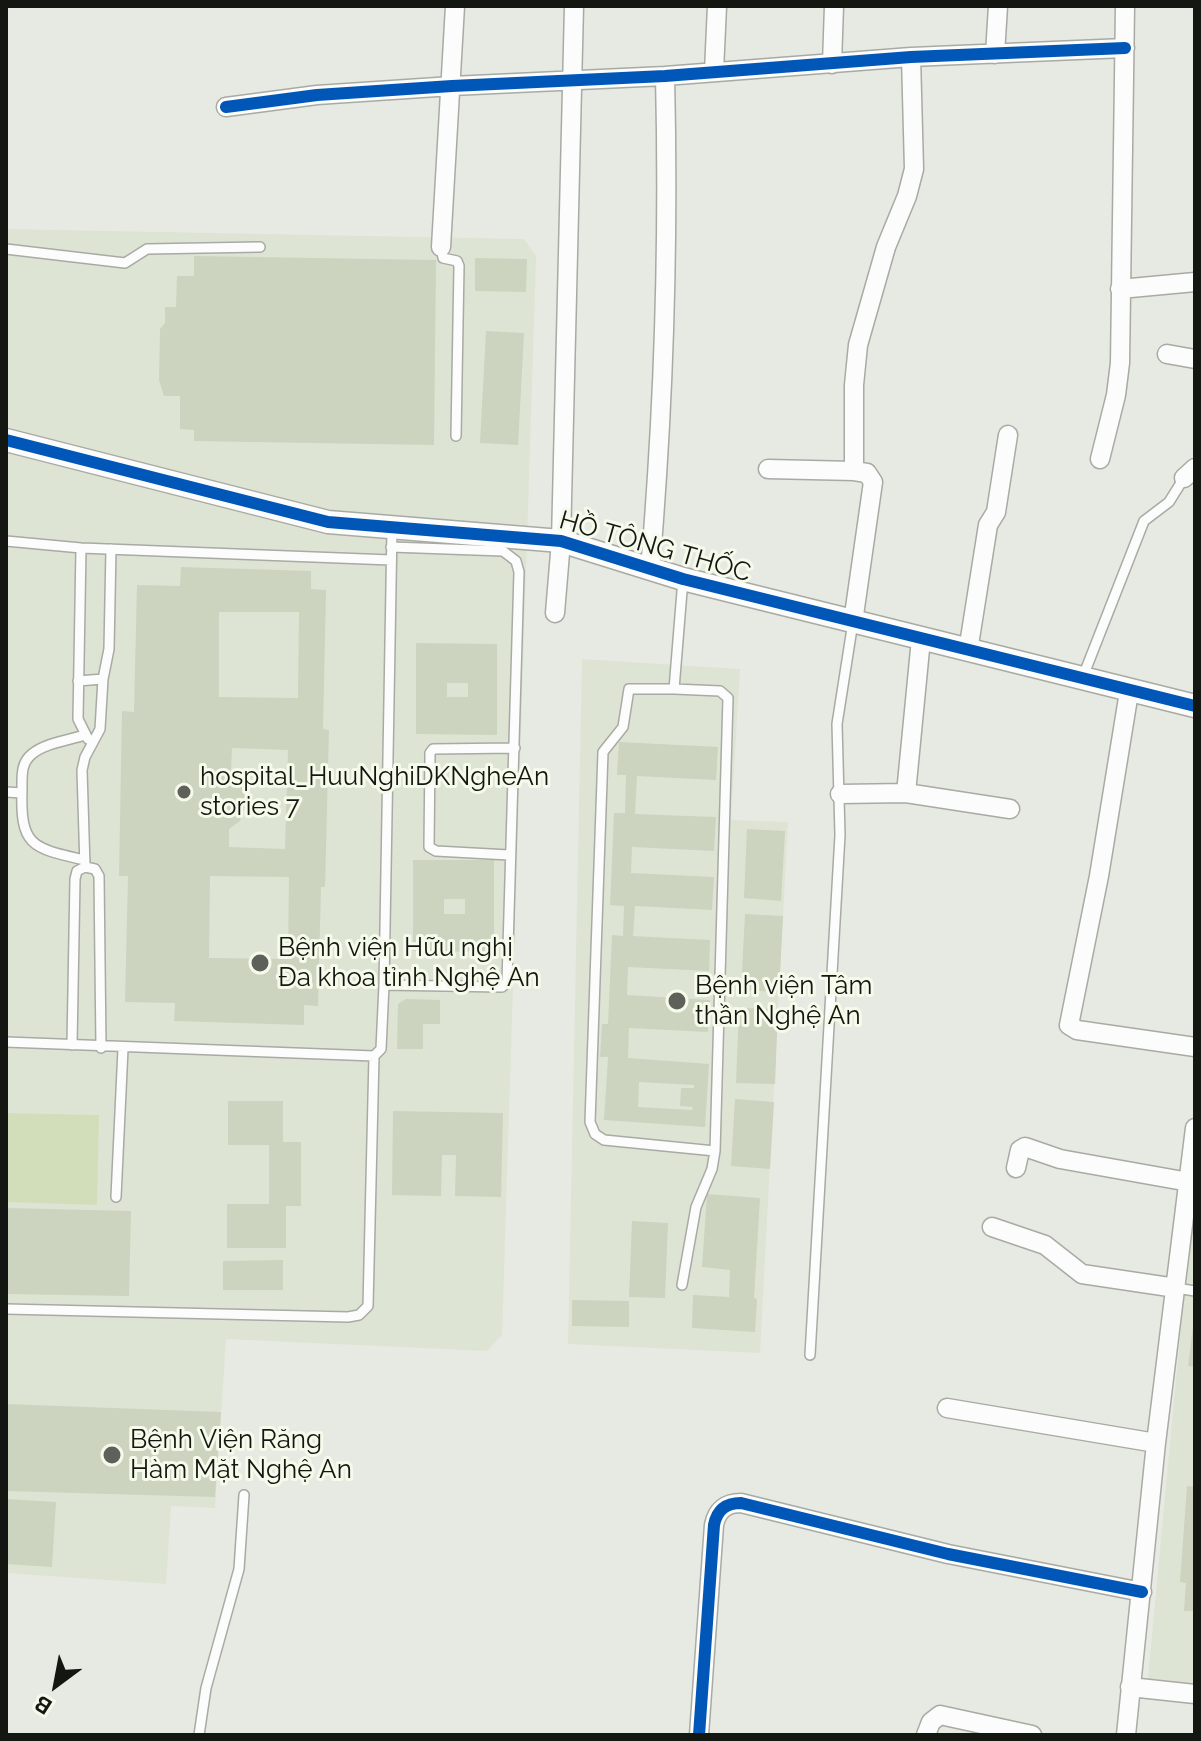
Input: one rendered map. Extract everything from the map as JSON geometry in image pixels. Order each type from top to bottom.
[{"type":"street","points":[[441,247],[455,6]]},
{"type":"street","points":[[555,613],[561,541],[574,6]]},
{"type":"street","points":[[714,71],[717,6]]},
{"type":"street","points":[[832,64],[834,6]]},
{"type":"street","points":[[995,54],[998,6]]},
{"type":"street","points":[[1100,459],[1119,379],[1125,6]]},
{"type":"street","points":[[226,107],[317,95],[452,86],[665,76],[911,57],[1125,48]]},
{"type":"street","points":[[854,471],[854,385],[858,345],[886,247],[914,169],[911,57]]},
{"type":"street","points":[[650,570],[662,414],[667,243],[665,76]]},
{"type":"street","points":[[1120,289],[1195,282]]},
{"type":"street","points":[[1167,354],[1195,359]]},
{"type":"street","points":[[968,651],[988,525],[996,512],[1008,435]]},
{"type":"street","name":"HỒ TÔNG THỐC","points":[[6,440],[391,538],[561,541],[683,579],[1195,706]]},
{"type":"street","points":[[768,469],[854,471],[867,473],[873,482],[853,622]]},
{"type":"street","points":[[906,793],[921,639]]},
{"type":"street","points":[[1129,692],[1099,876],[1069,1025],[1077,1030],[1195,1047]]},
{"type":"street","points":[[840,794],[906,793],[1010,809]]},
{"type":"street","points":[[1126,1735],[1156,1443],[1186,1290],[1189,1182],[1195,1128]]},
{"type":"street","points":[[1016,1168],[1020,1150],[1025,1147],[1060,1159],[1189,1182]]},
{"type":"street","points":[[992,1227],[1045,1245],[1082,1274],[1186,1290]]},
{"type":"street","points":[[947,1408],[1156,1443]]},
{"type":"street","points":[[699,1735],[714,1525],[718,1513],[730,1504],[741,1503],[948,1554],[1142,1592]]},
{"type":"street","points":[[1130,1687],[1195,1694]]},
{"type":"street","points":[[926,1735],[931,1722],[940,1715],[1032,1735]]},
{"type":"lane","points":[[6,249],[125,263],[147,249],[260,247]]},
{"type":"lane","points":[[441,247],[443,258],[457,261],[459,266],[456,436]]},
{"type":"lane","points":[[1082,679],[1144,521],[1169,502],[1189,473]]},
{"type":"lane","points":[[6,1309],[348,1317],[362,1312],[370,1297],[374,1056],[381,1049],[384,985],[391,538],[508,553],[516,561],[519,572],[505,985],[384,985]]},
{"type":"lane","points":[[6,541],[81,548],[391,560]]},
{"type":"lane","points":[[81,548],[78,719],[92,745]]},
{"type":"lane","points":[[72,1045],[75,879],[77,871],[85,863],[82,770],[101,722],[103,679],[109,649],[111,549]]},
{"type":"lane","points":[[674,689],[683,579]]},
{"type":"lane","points":[[810,1355],[840,794],[837,724],[853,622]]},
{"type":"lane","points":[[78,681],[103,679]]},
{"type":"lane","points":[[682,1285],[696,1207],[712,1169],[715,1151],[728,698],[720,691],[629,689],[623,727],[603,752],[590,1122],[595,1134],[604,1140],[715,1151]]},
{"type":"lane","points":[[85,735],[34,752],[24,765],[21,822],[33,842],[50,852],[85,863],[95,869],[99,876],[101,1048]]},
{"type":"lane","points":[[509,855],[436,851],[429,847],[430,753],[433,749],[515,748]]},
{"type":"lane","points":[[6,792],[22,793]]},
{"type":"lane","points":[[6,1042],[123,1049],[374,1056]]},
{"type":"lane","points":[[116,1197],[123,1049]]},
{"type":"lane","points":[[199,1735],[206,1688],[239,1569],[244,1495]]},
{"type":"shaded area","name":"Bệnh viện Hữu nghị Đa khoa tỉnh Nghệ An","points":[[6,229],[524,239],[536,256],[502,1335],[487,1351],[226,1339],[215,1508],[171,1506],[166,1584],[6,1573]]},
{"type":"shaded area","name":"Bệnh viện Tâm thần Nghệ An","points":[[582,659],[740,669],[731,820],[788,822],[760,1353],[568,1344]]},
{"type":"shaded area","points":[[1195,1175],[1195,1694],[1147,1689]]},
{"type":"green space","points":[[6,1113],[99,1115],[97,1205],[6,1202]]},
{"type":"building","points":[[194,256],[436,260],[434,445],[194,441],[194,430],[180,429],[180,396],[164,396],[159,380],[160,329],[165,323],[165,307],[176,307],[177,276],[194,276]]},
{"type":"building","points":[[475,258],[527,259],[526,292],[475,291]]},
{"type":"building","points":[[486,331],[524,333],[518,445],[480,443]]},
{"type":"building","name":"hospital_HuuNghiDKNgheAn stories 7","points":[[181,567],[311,571],[311,589],[326,590],[323,729],[329,730],[325,887],[321,887],[318,1006],[304,1005],[304,1025],[174,1021],[175,1003],[125,1002],[128,876],[119,876],[122,711],[134,712],[137,585],[180,586]],"holes":[[[219,612],[299,612],[298,698],[219,697]],[[232,748],[288,750],[285,849],[229,847],[229,829],[240,821],[248,797],[241,779],[231,770]],[[210,876],[289,877],[288,959],[209,958]]]},
{"type":"building","points":[[416,643],[497,644],[497,735],[416,734]],"holes":[[[447,683],[468,683],[468,697],[447,697]]]},
{"type":"building","points":[[619,742],[718,747],[716,780],[637,776],[635,814],[716,817],[714,851],[632,847],[631,873],[714,877],[712,910],[635,906],[633,936],[710,940],[709,971],[628,967],[627,995],[710,1000],[708,1032],[629,1028],[628,1058],[709,1064],[705,1127],[604,1120],[608,1057],[600,1057],[602,1024],[608,1024],[612,935],[623,936],[624,906],[610,905],[614,813],[625,813],[626,775],[617,775]],"holes":[[[639,1082],[694,1085],[694,1088],[681,1088],[680,1106],[693,1107],[692,1110],[638,1107]]]},
{"type":"building","points":[[747,829],[785,831],[781,901],[744,898]]},
{"type":"building","points":[[413,860],[494,860],[494,952],[413,951]],"holes":[[[444,899],[465,899],[465,914],[444,914]]]},
{"type":"building","points":[[745,914],[783,916],[779,992],[741,990]]},
{"type":"building","points":[[406,999],[440,1000],[440,1024],[423,1024],[423,1049],[397,1049],[398,1004]]},
{"type":"building","points":[[739,1008],[778,1009],[775,1084],[736,1083]]},
{"type":"building","points":[[735,1099],[774,1102],[770,1169],[731,1166]]},
{"type":"building","points":[[228,1101],[283,1101],[283,1142],[301,1142],[301,1206],[286,1206],[286,1248],[227,1248],[227,1204],[269,1204],[269,1145],[228,1145]]},
{"type":"building","points":[[393,1111],[503,1113],[501,1197],[455,1196],[456,1155],[442,1155],[441,1196],[392,1195]]},
{"type":"building","points":[[707,1194],[760,1198],[755,1332],[692,1328],[693,1295],[729,1297],[730,1270],[702,1267]]},
{"type":"building","points":[[6,1208],[131,1211],[129,1296],[6,1294]]},
{"type":"building","points":[[632,1221],[668,1223],[665,1298],[629,1297]]},
{"type":"building","points":[[283,1260],[283,1290],[223,1290],[223,1261]]},
{"type":"building","points":[[572,1300],[629,1301],[629,1327],[572,1326]]},
{"type":"building","points":[[1195,1327],[1195,1367],[1188,1366]]},
{"type":"building","points":[[6,1404],[221,1412],[215,1497],[6,1491]]},
{"type":"building","points":[[1187,1486],[1195,1487],[1195,1611],[1184,1611],[1186,1583],[1180,1582]]},
{"type":"building","points":[[6,1499],[56,1502],[52,1567],[6,1564]]},
{"type":"cycle path","points":[[226,107],[317,95],[452,86],[665,76],[911,57],[1125,48]]},
{"type":"cycle path","points":[[6,440],[328,522],[561,541],[683,579],[1195,706]]},
{"type":"cycle path","points":[[699,1735],[714,1525],[720,1511],[731,1504],[741,1503],[948,1554],[1142,1592]]},
{"type":"place","name":"hospital_HuuNghiDKNgheAn stories 7","points":[[184,792]]},
{"type":"place","name":"Bệnh viện Hữu nghị Đa khoa tỉnh Nghệ An","points":[[260,963]]},
{"type":"place","name":"Bệnh viện Tâm thần Nghệ An","points":[[677,1001]]},
{"type":"place","name":"Bệnh Viện Răng Hàm Mặt Nghệ An","points":[[112,1455]]}]
